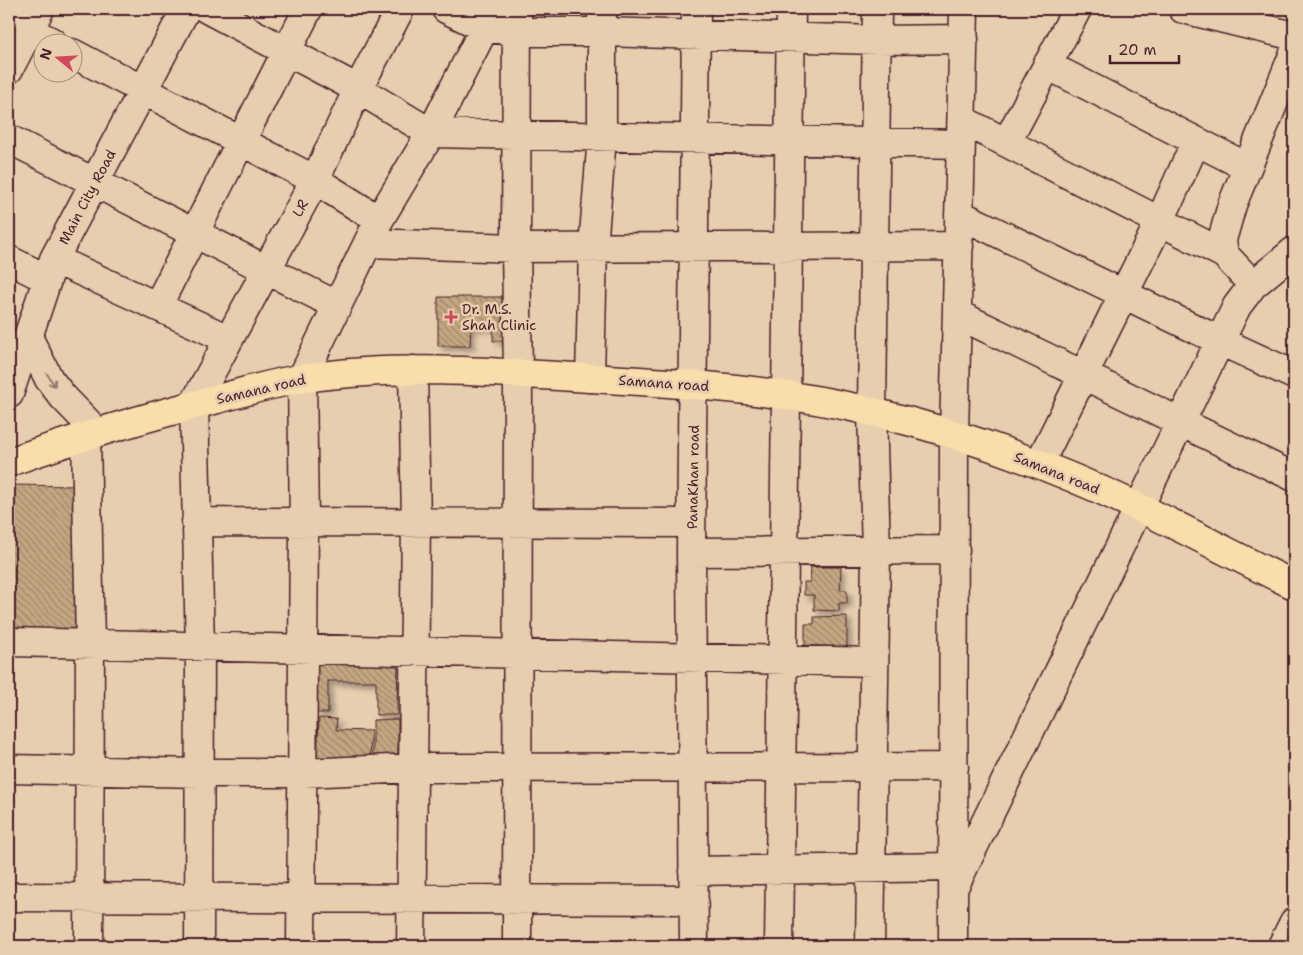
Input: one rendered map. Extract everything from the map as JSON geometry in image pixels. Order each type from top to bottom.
[{"type":"main road","name":"Samana road","points":[[9,462],[92,434],[194,404],[302,378],[355,372],[413,370],[518,373],[694,384],[787,396],[872,411],[954,435],[1039,464],[1138,506],[1294,586]]},
{"type":"street","name":"Main City Road","points":[[9,394],[50,269],[186,9]]},
{"type":"street","points":[[207,9],[358,88],[431,133],[876,142],[962,132],[1007,142],[1224,254],[1253,286]]},
{"type":"street","points":[[158,305],[308,9]]},
{"type":"street","name":"LR","points":[[194,404],[267,271],[314,180],[358,88],[400,9]]},
{"type":"street","points":[[446,9],[489,18],[517,21],[602,20],[696,36],[877,40],[964,39]]},
{"type":"street","name":"PanaKhan road","points":[[694,946],[691,552],[696,9]]},
{"type":"street","points":[[779,946],[791,9]]},
{"type":"street","points":[[870,946],[876,550],[872,411],[877,9]]},
{"type":"street","points":[[954,946],[954,435],[964,9]]},
{"type":"street","points":[[1007,142],[1077,9]]},
{"type":"street","points":[[1188,9],[1268,19],[1294,36]]},
{"type":"street","points":[[301,946],[304,522],[302,378],[373,231],[431,133],[489,18]]},
{"type":"street","points":[[9,69],[26,20],[40,32]]},
{"type":"street","points":[[590,378],[593,247],[602,137],[602,20]]},
{"type":"street","points":[[516,946],[517,21]]},
{"type":"street","points":[[1224,254],[1222,240],[1225,222],[1294,53]]},
{"type":"street","points":[[82,58],[314,180],[373,231],[516,248],[693,249],[789,246],[959,246]]},
{"type":"street","points":[[1047,66],[1247,167]]},
{"type":"street","points":[[9,139],[336,305]]},
{"type":"street","points":[[1039,464],[1160,222],[1196,141]]},
{"type":"street","points":[[959,214],[1294,375]]},
{"type":"street","points":[[954,878],[1237,306],[1253,286],[1291,257]]},
{"type":"street","points":[[9,260],[50,269],[158,305],[228,339]]},
{"type":"street","points":[[957,314],[1294,477]]},
{"type":"street","points":[[28,337],[50,379],[92,434],[89,946]]},
{"type":"street","points":[[411,946],[416,521],[413,370]]},
{"type":"street","points":[[194,404],[200,648],[199,946]]},
{"type":"street","points":[[196,522],[516,521],[692,523]]},
{"type":"street","points":[[691,552],[955,550]]},
{"type":"street","points":[[9,642],[200,648],[874,662]]},
{"type":"street","points":[[9,769],[303,773],[413,768],[954,767]]},
{"type":"street","points":[[693,871],[871,868],[954,878]]},
{"type":"street","points":[[9,897],[694,900]]},
{"type":"street","points":[[1282,946],[1294,922]]},
{"type":"building","points":[[438,297],[503,297],[503,341],[493,341],[493,327],[471,327],[470,346],[438,346]]},
{"type":"building","points":[[9,485],[79,486],[75,634],[9,633]]},
{"type":"building","points":[[811,567],[841,567],[840,590],[847,590],[847,603],[839,603],[839,611],[814,610],[814,595],[804,595],[804,582],[810,582]]},
{"type":"building","points":[[847,616],[847,654],[805,655],[805,624],[814,624],[814,617]]},
{"type":"building","points":[[316,656],[398,656],[397,715],[376,715],[376,681],[328,681],[328,713],[316,713]]},
{"type":"building","points":[[319,718],[337,719],[336,730],[371,731],[370,765],[317,763]]},
{"type":"building","points":[[398,719],[398,762],[373,762],[373,720]]},
{"type":"place","name":"Dr. M.S. Shah Clinic","points":[[451,317]]}]
